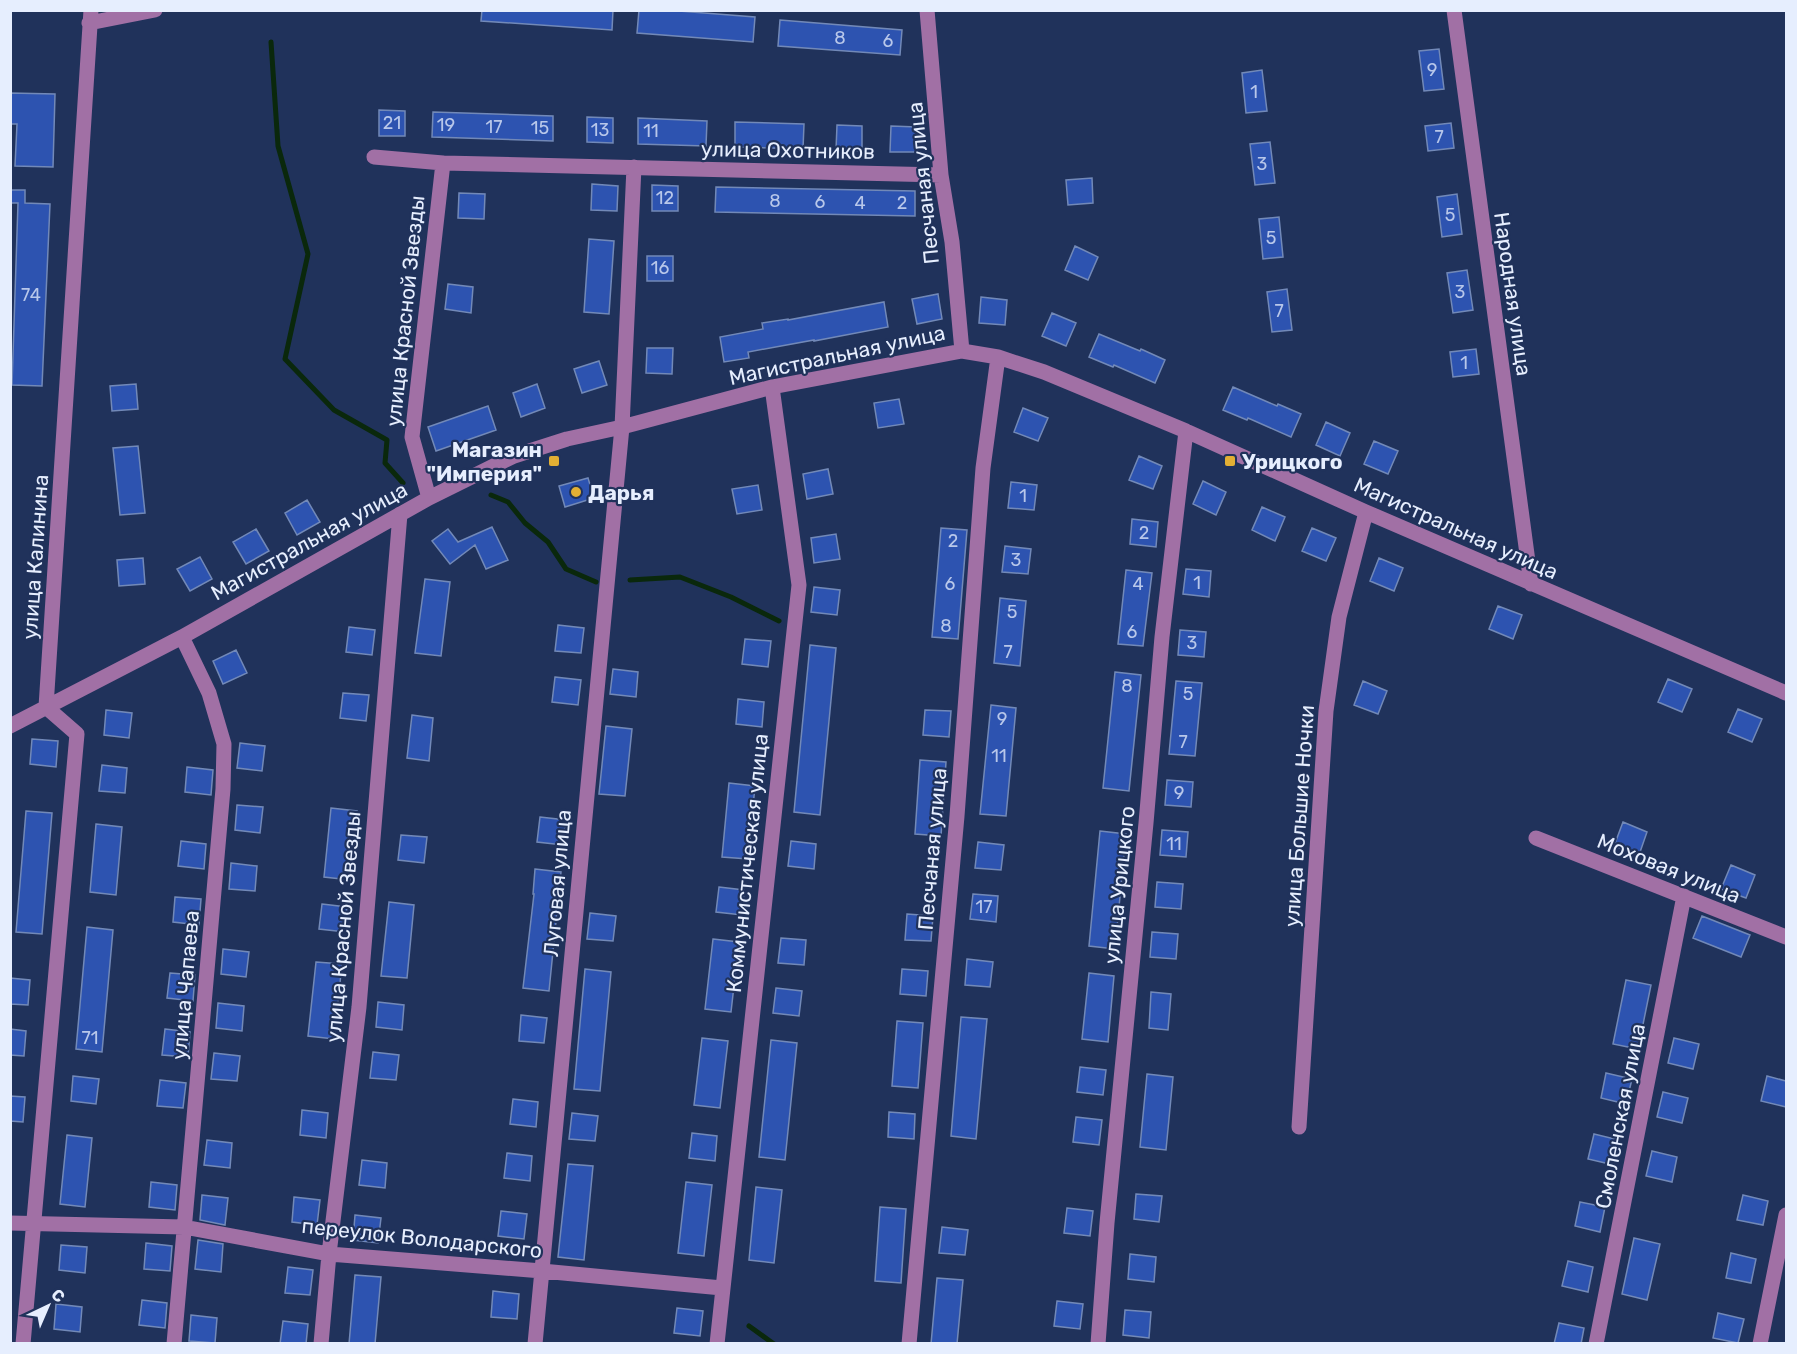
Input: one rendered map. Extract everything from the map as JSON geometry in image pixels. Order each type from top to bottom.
[{"type":"street","points":[[90,17],[155,10]]},
{"type":"street","name":"Песчаная улица","points":[[927,10],[941,175],[951,242],[962,351]]},
{"type":"street","name":"Народная улица","points":[[1454,10],[1532,584]]},
{"type":"street","name":"улица Калинина","points":[[46,706],[90,17]]},
{"type":"street","name":"улица Охотников","points":[[374,157],[443,163],[941,175]]},
{"type":"street","name":"улица Красной Звезды","points":[[429,498],[412,437],[443,163]]},
{"type":"street","points":[[621,427],[634,167]]},
{"type":"street","name":"Магистральная улица","points":[[10,726],[182,637],[429,498],[514,456],[567,439],[772,387],[962,351],[998,357],[1044,372],[1186,431],[1366,512],[1786,693]]},
{"type":"street","name":"Песчаная улица","points":[[909,1344],[957,816],[983,468],[998,357]]},
{"type":"street","name":"Коммунистическая улица","points":[[717,1344],[799,585],[772,387]]},
{"type":"street","name":"Луговая улица","points":[[535,1344],[621,427]]},
{"type":"street","name":"улица Урицкого","points":[[1098,1344],[1107,1223],[1162,637],[1186,431]]},
{"type":"street","name":"улица Большие Ночки","points":[[1299,1127],[1326,711],[1339,617],[1366,512]]},
{"type":"street","name":"улица Красной Звезды","points":[[321,1344],[329,1254],[359,1007],[400,514]]},
{"type":"street","name":"улица Чапаева","points":[[174,1344],[223,789],[224,744],[209,693],[182,637]]},
{"type":"street","points":[[23,1344],[76,734],[46,706]]},
{"type":"street","name":"Моховая улица","points":[[1536,838],[1786,937]]},
{"type":"street","name":"Смоленская улица","points":[[1596,1344],[1684,897]]},
{"type":"street","points":[[1760,1344],[1786,1215]]},
{"type":"street","name":"переулок Володарского","points":[[10,1223],[184,1227],[329,1254],[722,1288]]},
{"type":"building","points":[[482,10],[613,10],[612,30],[481,21]]},
{"type":"building","points":[[639,10],[755,17],[753,42],[637,33]]},
{"type":"building","points":[[780,20],[902,30],[900,55],[778,46]]},
{"type":"building","points":[[1439,49],[1444,89],[1424,91],[1419,51]]},
{"type":"building","points":[[1262,70],[1267,111],[1246,113],[1242,73]]},
{"type":"building","points":[[10,93],[55,94],[53,167],[15,166],[17,124],[10,124]]},
{"type":"building","points":[[379,110],[405,111],[405,136],[379,136]]},
{"type":"building","points":[[433,112],[553,116],[553,141],[432,137]]},
{"type":"building","points":[[587,117],[613,118],[613,143],[587,142]]},
{"type":"building","points":[[638,118],[707,121],[706,146],[638,144]]},
{"type":"building","points":[[735,122],[804,124],[803,149],[735,147]]},
{"type":"building","points":[[1451,123],[1454,148],[1428,151],[1425,126]]},
{"type":"building","points":[[837,125],[862,126],[862,151],[836,150]]},
{"type":"building","points":[[891,126],[917,127],[916,152],[890,152]]},
{"type":"building","points":[[1270,142],[1275,183],[1255,185],[1250,144]]},
{"type":"building","points":[[1092,178],[1093,203],[1068,205],[1066,180]]},
{"type":"building","points":[[592,184],[618,186],[617,211],[591,210]]},
{"type":"building","points":[[652,185],[678,186],[678,211],[652,211]]},
{"type":"building","points":[[716,187],[915,191],[915,216],[715,212]]},
{"type":"building","points":[[11,190],[25,190],[25,203],[50,204],[42,386],[12,385],[18,203],[11,203]]},
{"type":"building","points":[[459,193],[485,194],[484,219],[458,218]]},
{"type":"building","points":[[1457,194],[1462,234],[1442,237],[1437,197]]},
{"type":"building","points":[[1279,217],[1283,257],[1263,259],[1259,219]]},
{"type":"building","points":[[589,239],[614,241],[609,314],[584,312]]},
{"type":"building","points":[[1075,246],[1098,257],[1088,280],[1065,270]]},
{"type":"building","points":[[647,256],[673,256],[673,281],[647,281]]},
{"type":"building","points":[[1467,270],[1473,310],[1453,313],[1447,273]]},
{"type":"building","points":[[448,284],[473,287],[471,313],[445,309]]},
{"type":"building","points":[[1287,289],[1292,330],[1272,332],[1267,292]]},
{"type":"building","points":[[938,294],[942,319],[917,324],[912,299]]},
{"type":"building","points":[[981,297],[1007,300],[1005,325],[979,323]]},
{"type":"building","points":[[884,302],[888,327],[748,352],[749,358],[724,362],[720,337],[763,329],[762,323]]},
{"type":"building","points":[[1052,313],[1076,323],[1066,346],[1042,336]]},
{"type":"building","points":[[1099,334],[1165,360],[1155,383],[1089,357]]},
{"type":"building","points":[[647,348],[673,348],[672,374],[646,373]]},
{"type":"building","points":[[1476,349],[1479,374],[1453,377],[1450,352]]},
{"type":"building","points":[[599,361],[607,385],[582,393],[574,369]]},
{"type":"building","points":[[136,384],[138,409],[112,411],[110,386]]},
{"type":"building","points":[[537,384],[545,408],[521,417],[513,393]]},
{"type":"building","points":[[1233,387],[1301,414],[1291,437],[1223,410]]},
{"type":"building","points":[[899,399],[904,424],[878,428],[874,403]]},
{"type":"building","points":[[488,406],[496,430],[436,451],[428,427]]},
{"type":"building","points":[[1023,408],[1048,418],[1038,441],[1014,432]]},
{"type":"building","points":[[1326,422],[1350,433],[1340,456],[1316,445]]},
{"type":"building","points":[[1374,441],[1398,451],[1388,474],[1364,464]]},
{"type":"building","points":[[138,446],[145,513],[120,515],[113,448]]},
{"type":"building","points":[[1139,456],[1162,466],[1153,489],[1129,480]]},
{"type":"building","points":[[828,469],[833,494],[807,499],[803,474]]},
{"type":"building","name":"Дарья","points":[[588,478],[594,498],[565,507],[559,486]]},
{"type":"building","points":[[1203,481],[1226,492],[1216,515],[1193,504]]},
{"type":"building","points":[[1011,482],[1037,485],[1034,510],[1008,508]]},
{"type":"building","points":[[758,485],[762,510],[737,514],[732,489]]},
{"type":"building","points":[[307,500],[320,522],[297,535],[285,513]]},
{"type":"building","points":[[1262,507],[1285,517],[1275,541],[1252,530]]},
{"type":"building","points":[[1132,519],[1158,522],[1156,547],[1130,544]]},
{"type":"building","points":[[492,527],[508,560],[486,569],[475,545],[450,564],[432,541],[448,529],[458,542]]},
{"type":"building","points":[[941,528],[967,530],[958,639],[932,637]]},
{"type":"building","points":[[1312,528],[1336,538],[1326,561],[1302,551]]},
{"type":"building","points":[[256,529],[269,551],[246,564],[233,542]]},
{"type":"building","points":[[836,534],[840,559],[814,563],[811,538]]},
{"type":"building","points":[[1005,546],[1031,549],[1028,574],[1002,572]]},
{"type":"building","points":[[200,557],[212,579],[190,591],[177,569]]},
{"type":"building","points":[[143,558],[145,584],[119,586],[117,560]]},
{"type":"building","points":[[1379,558],[1403,568],[1394,591],[1370,581]]},
{"type":"building","points":[[1186,569],[1211,571],[1209,597],[1183,594]]},
{"type":"building","points":[[1126,570],[1152,573],[1143,646],[1118,644]]},
{"type":"building","points":[[425,579],[450,582],[441,656],[415,653]]},
{"type":"building","points":[[814,587],[840,590],[837,615],[811,612]]},
{"type":"building","points":[[1000,598],[1026,601],[1020,666],[994,663]]},
{"type":"building","points":[[1498,606],[1522,615],[1513,639],[1489,629]]},
{"type":"building","points":[[558,625],[584,628],[581,653],[555,651]]},
{"type":"building","points":[[349,627],[375,630],[372,655],[346,652]]},
{"type":"building","points":[[1180,630],[1206,632],[1204,657],[1178,655]]},
{"type":"building","points":[[745,639],[771,641],[768,667],[742,664]]},
{"type":"building","points":[[810,645],[836,648],[820,815],[794,812]]},
{"type":"building","points":[[236,650],[247,673],[223,684],[213,661]]},
{"type":"building","points":[[613,669],[638,672],[636,697],[610,694]]},
{"type":"building","points":[[1115,672],[1141,675],[1129,791],[1103,788]]},
{"type":"building","points":[[555,677],[581,680],[578,705],[552,702]]},
{"type":"building","points":[[1668,679],[1692,689],[1682,712],[1658,702]]},
{"type":"building","points":[[1176,681],[1202,683],[1195,756],[1169,754]]},
{"type":"building","points":[[1363,681],[1387,691],[1378,714],[1354,705]]},
{"type":"building","points":[[343,693],[369,695],[366,721],[340,718]]},
{"type":"building","points":[[738,699],[764,702],[762,727],[736,724]]},
{"type":"building","points":[[991,705],[1016,708],[1006,816],[980,814]]},
{"type":"building","points":[[1738,709],[1762,719],[1752,742],[1728,732]]},
{"type":"building","points":[[106,710],[132,713],[129,738],[104,735]]},
{"type":"building","points":[[925,710],[951,711],[949,737],[923,735]]},
{"type":"building","points":[[412,715],[433,718],[429,761],[407,758]]},
{"type":"building","points":[[606,726],[632,729],[625,796],[599,794]]},
{"type":"building","points":[[32,739],[58,741],[56,767],[30,764]]},
{"type":"building","points":[[240,743],[265,746],[262,771],[237,768]]},
{"type":"building","points":[[920,760],[946,762],[941,836],[915,834]]},
{"type":"building","points":[[102,765],[127,768],[125,793],[99,791]]},
{"type":"building","points":[[187,767],[213,770],[211,795],[185,792]]},
{"type":"building","points":[[1167,780],[1193,782],[1191,807],[1165,805]]},
{"type":"building","points":[[729,783],[755,786],[748,859],[722,857]]},
{"type":"building","points":[[237,805],[263,807],[260,833],[235,830]]},
{"type":"building","points":[[331,808],[357,811],[350,880],[324,877]]},
{"type":"building","points":[[26,811],[52,813],[42,934],[16,932]]},
{"type":"building","points":[[540,817],[566,820],[563,845],[537,842]]},
{"type":"building","points":[[1623,822],[1647,832],[1639,855],[1614,846]]},
{"type":"building","points":[[96,824],[122,827],[116,895],[90,892]]},
{"type":"building","points":[[1162,830],[1188,832],[1186,857],[1160,855]]},
{"type":"building","points":[[1100,831],[1126,834],[1115,949],[1089,946]]},
{"type":"building","points":[[401,835],[427,837],[424,863],[398,860]]},
{"type":"building","points":[[181,841],[206,844],[204,869],[178,866]]},
{"type":"building","points":[[791,841],[816,844],[814,869],[788,866]]},
{"type":"building","points":[[978,842],[1004,845],[1001,870],[975,868]]},
{"type":"building","points":[[231,863],[257,866],[255,891],[229,889]]},
{"type":"building","points":[[1731,865],[1755,875],[1746,898],[1721,889]]},
{"type":"building","points":[[535,869],[561,872],[549,991],[523,988]]},
{"type":"building","points":[[1157,882],[1183,884],[1181,909],[1155,907]]},
{"type":"building","points":[[719,887],[744,890],[742,915],[716,912]]},
{"type":"building","points":[[973,894],[998,896],[996,922],[970,919]]},
{"type":"building","points":[[175,897],[201,899],[199,925],[173,922]]},
{"type":"building","points":[[389,902],[414,905],[407,978],[381,976]]},
{"type":"building","points":[[322,904],[347,907],[345,932],[319,929]]},
{"type":"building","points":[[590,913],[616,916],[613,941],[587,939]]},
{"type":"building","points":[[907,914],[933,916],[931,941],[905,940]]},
{"type":"building","points":[[1702,916],[1750,935],[1741,957],[1693,938]]},
{"type":"building","points":[[87,927],[113,930],[102,1052],[76,1049]]},
{"type":"building","points":[[1152,932],[1178,934],[1176,959],[1150,957]]},
{"type":"building","points":[[781,938],[806,940],[804,965],[778,963]]},
{"type":"building","points":[[713,939],[739,942],[731,1012],[705,1009]]},
{"type":"building","points":[[223,949],[249,952],[246,977],[221,974]]},
{"type":"building","points":[[967,959],[993,962],[990,987],[965,985]]},
{"type":"building","points":[[316,962],[342,964],[334,1039],[308,1036]]},
{"type":"building","points":[[585,969],[611,972],[600,1091],[574,1089]]},
{"type":"building","points":[[902,969],[928,971],[926,996],[900,994]]},
{"type":"building","points":[[170,973],[195,975],[193,1001],[167,998]]},
{"type":"building","points":[[1089,973],[1114,976],[1108,1042],[1082,1039]]},
{"type":"building","points":[[10,978],[30,980],[28,1005],[10,1004]]},
{"type":"building","points":[[1626,980],[1651,985],[1638,1049],[1613,1044]]},
{"type":"building","points":[[776,988],[802,991],[799,1016],[773,1013]]},
{"type":"building","points":[[1151,992],[1171,994],[1168,1030],[1149,1028]]},
{"type":"building","points":[[378,1002],[404,1005],[402,1030],[376,1027]]},
{"type":"building","points":[[218,1003],[244,1006],[242,1031],[216,1028]]},
{"type":"building","points":[[521,1015],[547,1018],[544,1043],[519,1041]]},
{"type":"building","points":[[961,1017],[987,1019],[976,1139],[951,1136]]},
{"type":"building","points":[[897,1021],[923,1023],[918,1088],[892,1086]]},
{"type":"building","points":[[10,1029],[26,1031],[24,1056],[10,1055]]},
{"type":"building","points":[[165,1029],[190,1032],[188,1057],[162,1055]]},
{"type":"building","points":[[702,1038],[728,1041],[720,1108],[694,1105]]},
{"type":"building","points":[[1674,1038],[1699,1044],[1693,1069],[1668,1063]]},
{"type":"building","points":[[771,1040],[797,1043],[785,1160],[759,1157]]},
{"type":"building","points":[[373,1052],[399,1055],[396,1080],[370,1078]]},
{"type":"building","points":[[214,1053],[240,1056],[237,1081],[211,1079]]},
{"type":"building","points":[[1080,1067],[1106,1070],[1103,1095],[1077,1092]]},
{"type":"building","points":[[1606,1073],[1632,1079],[1626,1104],[1601,1098]]},
{"type":"building","points":[[1147,1074],[1173,1077],[1166,1150],[1140,1147]]},
{"type":"building","points":[[73,1076],[99,1079],[96,1104],[71,1101]]},
{"type":"building","points":[[1767,1076],[1786,1081],[1786,1107],[1761,1101]]},
{"type":"building","points":[[160,1080],[186,1083],[183,1108],[157,1106]]},
{"type":"building","points":[[1663,1092],[1688,1098],[1682,1123],[1657,1117]]},
{"type":"building","points":[[10,1096],[25,1097],[23,1122],[10,1121]]},
{"type":"building","points":[[513,1099],[538,1102],[536,1127],[510,1124]]},
{"type":"building","points":[[302,1110],[328,1113],[326,1138],[300,1135]]},
{"type":"building","points":[[889,1112],[915,1114],[914,1139],[888,1137]]},
{"type":"building","points":[[572,1113],[598,1116],[595,1141],[569,1139]]},
{"type":"building","points":[[1076,1117],[1102,1120],[1099,1145],[1073,1142]]},
{"type":"building","points":[[692,1133],[717,1136],[715,1161],[689,1158]]},
{"type":"building","points":[[1594,1134],[1619,1140],[1614,1165],[1588,1159]]},
{"type":"building","points":[[67,1135],[92,1138],[85,1207],[60,1204]]},
{"type":"building","points":[[207,1140],[232,1143],[230,1168],[204,1165]]},
{"type":"building","points":[[1652,1151],[1677,1157],[1672,1182],[1646,1176]]},
{"type":"building","points":[[507,1153],[532,1156],[530,1181],[504,1178]]},
{"type":"building","points":[[362,1160],[387,1163],[385,1188],[359,1185]]},
{"type":"building","points":[[568,1164],[593,1166],[584,1260],[558,1257]]},
{"type":"building","points":[[151,1182],[177,1185],[175,1210],[149,1207]]},
{"type":"building","points":[[686,1182],[712,1185],[704,1256],[678,1253]]},
{"type":"building","points":[[756,1187],[782,1190],[774,1263],[749,1260]]},
{"type":"building","points":[[1136,1194],[1162,1196],[1159,1222],[1134,1219]]},
{"type":"building","points":[[202,1195],[228,1198],[225,1225],[200,1220]]},
{"type":"building","points":[[1743,1195],[1768,1201],[1763,1225],[1737,1220]]},
{"type":"building","points":[[294,1197],[320,1200],[317,1225],[292,1222]]},
{"type":"building","points":[[1580,1202],[1605,1207],[1600,1232],[1575,1226]]},
{"type":"building","points":[[880,1207],[906,1209],[901,1283],[875,1281]]},
{"type":"building","points":[[1067,1208],[1093,1211],[1090,1236],[1064,1233]]},
{"type":"building","points":[[501,1211],[527,1214],[524,1239],[498,1236]]},
{"type":"building","points":[[355,1215],[381,1218],[378,1243],[353,1240]]},
{"type":"building","points":[[942,1227],[968,1230],[965,1255],[939,1253]]},
{"type":"building","points":[[1634,1238],[1660,1244],[1647,1300],[1622,1294]]},
{"type":"building","points":[[198,1240],[223,1244],[221,1272],[195,1269]]},
{"type":"building","points":[[146,1243],[172,1246],[170,1271],[144,1269]]},
{"type":"building","points":[[61,1245],[87,1247],[85,1273],[59,1270]]},
{"type":"building","points":[[1731,1253],[1756,1259],[1751,1283],[1726,1278]]},
{"type":"building","points":[[1130,1254],[1156,1257],[1154,1282],[1128,1279]]},
{"type":"building","points":[[1568,1261],[1593,1267],[1588,1292],[1562,1286]]},
{"type":"building","points":[[288,1267],[313,1270],[310,1295],[285,1293]]},
{"type":"building","points":[[355,1275],[381,1277],[375,1344],[349,1344]]},
{"type":"building","points":[[937,1278],[963,1280],[957,1344],[931,1344]]},
{"type":"building","points":[[493,1291],[519,1294],[517,1319],[491,1317]]},
{"type":"building","points":[[142,1300],[167,1303],[165,1328],[139,1325]]},
{"type":"building","points":[[1057,1301],[1083,1304],[1080,1329],[1054,1326]]},
{"type":"building","points":[[56,1304],[82,1307],[80,1332],[54,1329]]},
{"type":"building","points":[[677,1308],[703,1311],[700,1336],[674,1333]]},
{"type":"building","points":[[1125,1310],[1151,1312],[1149,1338],[1123,1335]]},
{"type":"building","points":[[1718,1313],[1744,1319],[1738,1343],[1713,1338]]},
{"type":"building","points":[[191,1315],[217,1318],[215,1343],[189,1341]]},
{"type":"building","points":[[283,1321],[308,1324],[306,1344],[280,1344]]},
{"type":"building","points":[[1559,1323],[1584,1328],[1581,1344],[1554,1344]]},
{"type":"waterway","points":[[271,42],[278,146],[308,254],[285,359],[334,410],[387,440],[385,463],[403,483]]},
{"type":"waterway","points":[[491,495],[508,502],[525,523],[548,542],[566,569],[596,582]]},
{"type":"waterway","points":[[630,580],[680,577],[731,597],[779,621]]},
{"type":"waterway","points":[[749,1326],[774,1344]]},
{"type":"place","name":"Магазин \"Империя\"","points":[[554,461]]},
{"type":"place","name":"Урицкого","points":[[1230,461]]},
{"type":"place","name":"Дарья","points":[[576,492]]}]
